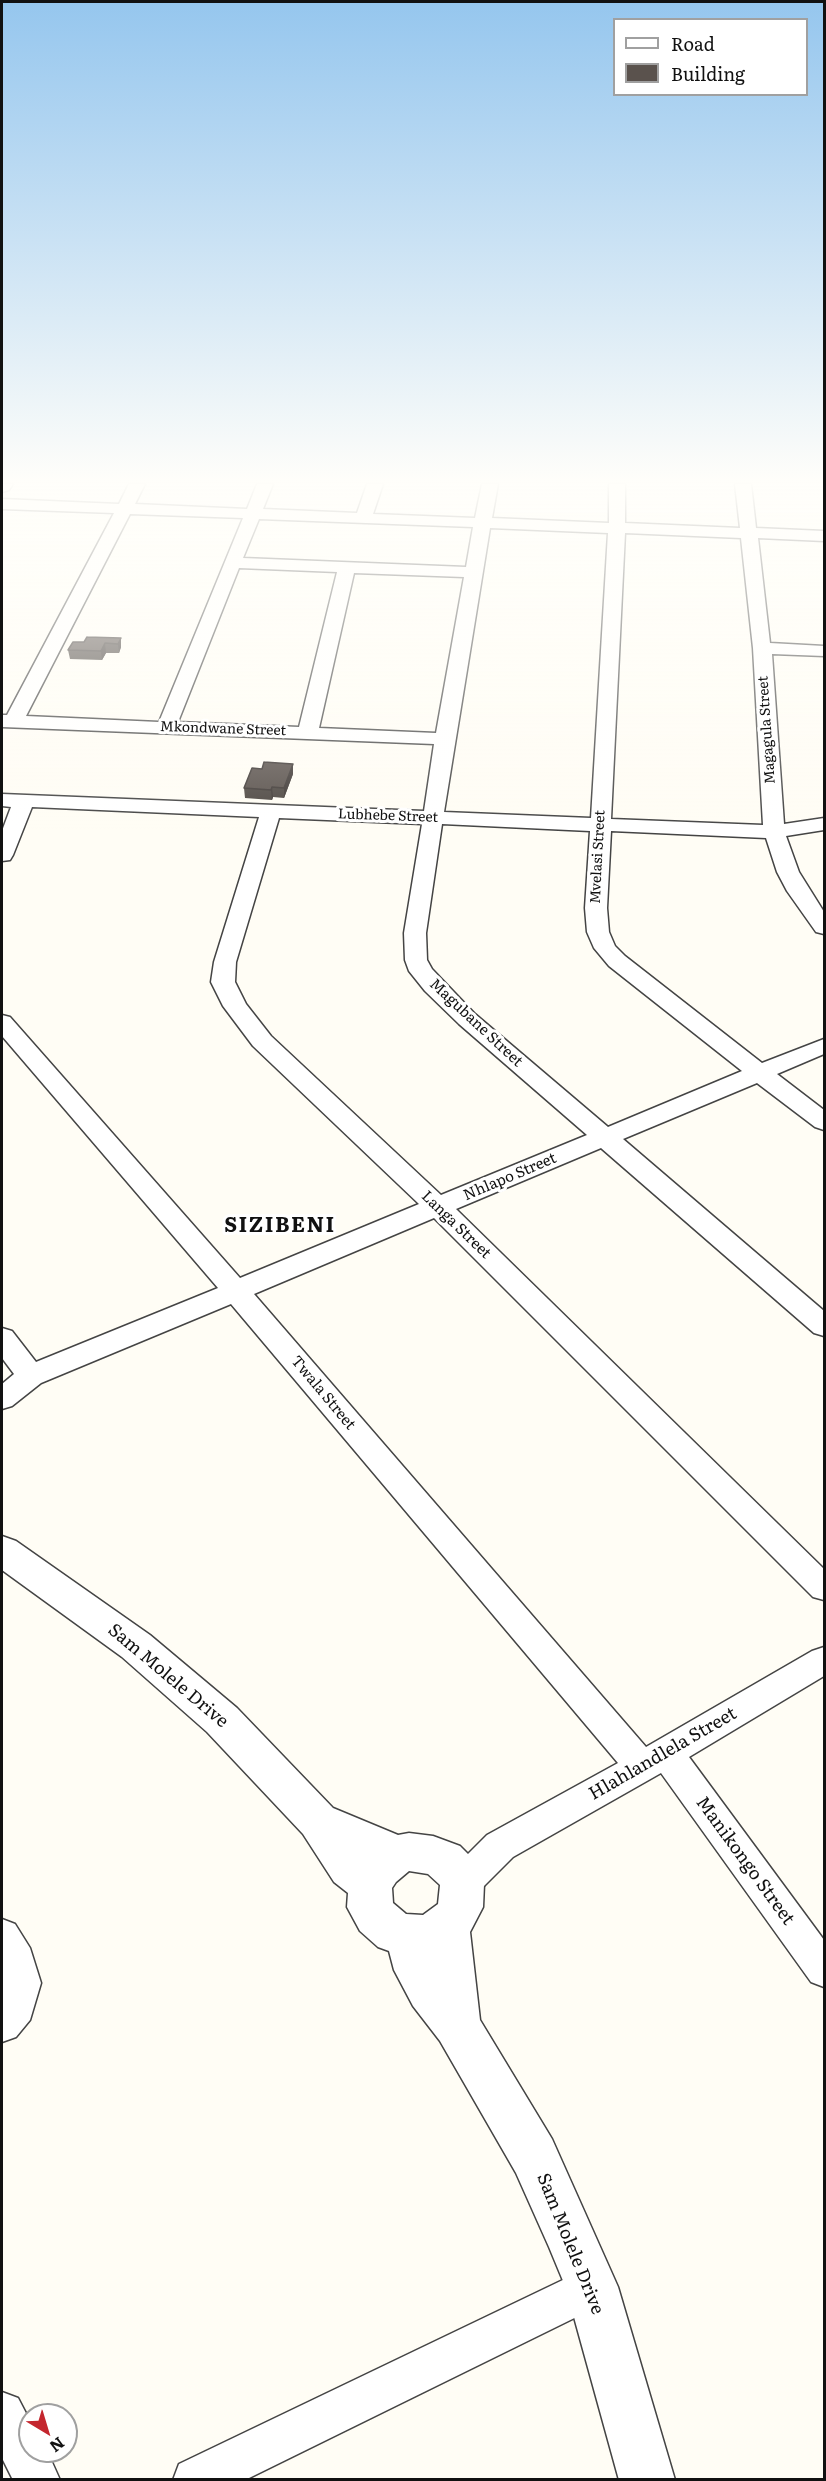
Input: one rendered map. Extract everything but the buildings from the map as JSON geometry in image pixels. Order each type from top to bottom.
[{"type":"street","points":[[8,721],[74,600]]},
{"type":"street","points":[[166,728],[218,600]]},
{"type":"street","points":[[308,732],[339,600]]},
{"type":"street","name":"Magubane Street","points":[[468,600],[415,933],[416,960],[421,971],[467,1018],[825,1326]]},
{"type":"street","name":"Mvelasi Street","points":[[613,600],[599,824],[596,908],[598,932],[605,948],[617,961],[825,1122]]},
{"type":"street","name":"Magagula Street","points":[[757,600],[774,832],[788,872],[798,891],[825,927]]},
{"type":"street","points":[[762,648],[825,651]]},
{"type":"street","name":"Mkondwane Street","points":[[8,721],[445,739]]},
{"type":"street","name":"Lubhebe Street","points":[[2,800],[774,832],[825,824]]},
{"type":"street","points":[[2,855],[24,801]]},
{"type":"street","name":"Langa Street","points":[[271,811],[225,962],[223,982],[226,992],[262,1041],[438,1207],[825,1588]]},
{"type":"street","name":"Twala Street","points":[[2,1022],[236,1291],[654,1760]]},
{"type":"street","name":"Nhlapo Street","points":[[2,1399],[32,1376],[825,1046]]},
{"type":"street","points":[[2,1338],[32,1376]]},
{"type":"street","name":"Sam Molele Drive","points":[[2,1551],[136,1646],[222,1720],[318,1821],[350,1868],[383,1870]]},
{"type":"street","name":"Hlahlandlela Street","points":[[453,1872],[654,1760],[825,1660]]},
{"type":"street","name":"Manikongo Street","points":[[654,1760],[825,1970]]},
{"type":"street","points":[[421,1852],[453,1872],[460,1907],[427,1930],[394,1932],[376,1917],[368,1896],[383,1870],[421,1852]]},
{"type":"street","name":"Sam Molele Drive","points":[[427,1930],[417,1970],[429,1990],[457,2025],[534,2156],[592,2287],[647,2480]]},
{"type":"street","points":[[2,1936],[17,1960],[22,1983],[16,2007],[2,2024]]},
{"type":"street","points":[[195,2480],[592,2287]]},
{"type":"street","points":[[2,2414],[38,2480]]},
{"type":"district","name":"SIZIBENI","points":[[280,1226]]}]
